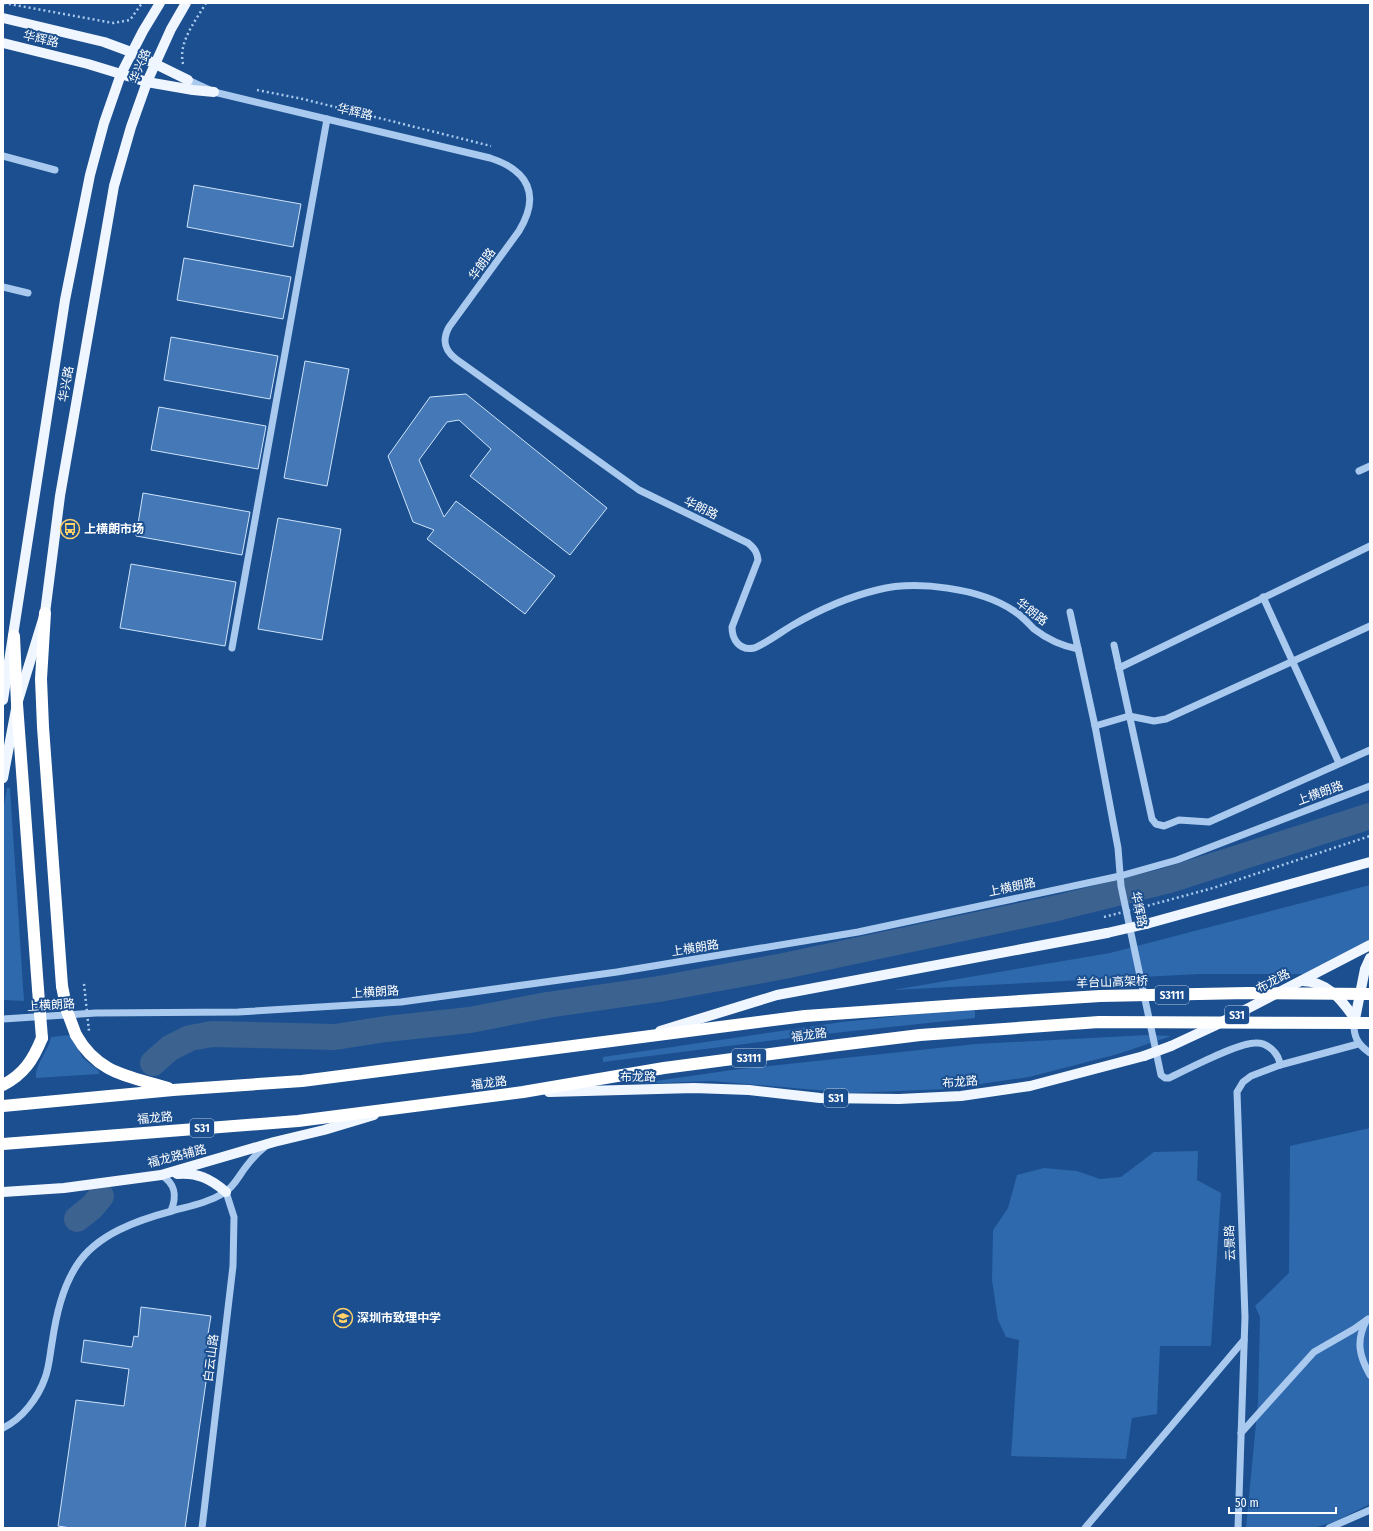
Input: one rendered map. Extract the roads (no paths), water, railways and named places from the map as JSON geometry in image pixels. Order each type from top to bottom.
[{"type":"highway","points":[[45,613],[41,680],[43,727],[62,986],[67,1011],[76,1035],[84,1049],[102,1065],[121,1074],[174,1090]]},
{"type":"highway","points":[[3,1085],[26,1069],[36,1054],[42,1038],[17,704],[14,636]]},
{"type":"highway","name":"羊台山高架桥","points":[[974,1004],[1116,996],[1248,993],[1370,994]]},
{"type":"highway","name":"福龙路","points":[[3,1106],[174,1090],[302,1081],[805,1016],[974,1004]]},
{"type":"highway","name":"福龙路","points":[[3,1144],[298,1121],[524,1092],[664,1068],[891,1039],[976,1031],[1098,1022],[1370,1022]]},
{"type":"main road","name":"华兴路","points":[[3,700],[65,300],[90,175],[104,123],[121,74],[131,52],[160,3]]},
{"type":"main road","name":"华兴路","points":[[3,778],[17,704],[45,613],[60,496],[106,230],[118,171],[130,128],[154,63],[170,28],[186,3]]},
{"type":"main road","name":"华辉路","points":[[3,18],[104,42],[131,52],[188,80]]},
{"type":"main road","name":"华辉路","points":[[3,43],[70,59],[147,82],[214,92]]},
{"type":"main road","points":[[642,1036],[777,995],[1107,933],[1146,924],[1370,862]]},
{"type":"main road","name":"布龙路","points":[[524,1092],[694,1088],[748,1090],[820,1098],[899,1099],[962,1096],[1030,1086],[1144,1056],[1171,1046],[1214,1026],[1370,945]]},
{"type":"main road","points":[[1355,1019],[1365,969],[1370,958]]},
{"type":"main road","points":[[1302,981],[1311,981],[1324,987],[1344,1004],[1355,1019]]},
{"type":"main road","name":"福龙路辅路","points":[[3,1192],[64,1188],[161,1175],[274,1142],[324,1130],[400,1108]]},
{"type":"main road","points":[[161,1175],[196,1174],[208,1178],[226,1192]]},
{"type":"street","name":"华辉路","points":[[188,80],[214,92],[490,158]]},
{"type":"street","points":[[232,648],[327,119]]},
{"type":"street","points":[[3,156],[55,170]]},
{"type":"street","name":"华朗路","points":[[490,158],[505,163],[520,174],[527,185],[529,208],[527,216],[519,231],[449,327],[444,340],[445,346],[456,359],[639,490],[748,543],[753,547],[757,552],[758,560],[732,627],[732,635],[737,644],[742,647],[754,648],[812,614],[877,590],[908,587],[937,587],[970,592],[993,599],[1015,611],[1045,637],[1065,646],[1078,648]]},
{"type":"street","points":[[3,287],[28,293]]},
{"type":"street","points":[[1359,471],[1370,466]]},
{"type":"street","points":[[1119,668],[1370,546]]},
{"type":"street","points":[[1263,598],[1339,763]]},
{"type":"street","name":"华辉路","points":[[1070,612],[1095,726],[1118,848],[1123,898],[1161,1075],[1165,1078],[1169,1078],[1235,1048],[1254,1042],[1263,1044],[1273,1050],[1280,1065]]},
{"type":"street","points":[[1095,726],[1130,716],[1160,721],[1370,626]]},
{"type":"street","points":[[1114,646],[1152,819],[1156,824],[1164,826],[1179,820],[1209,822],[1370,750]]},
{"type":"street","name":"上横朗路","points":[[3,1019],[96,1013],[274,1010],[401,1002],[617,972],[858,932],[1120,876],[1177,860],[1370,786]]},
{"type":"street","points":[[1355,1019],[1354,1032],[1358,1044],[1370,1053]]},
{"type":"street","name":"云景路","points":[[1238,1528],[1245,1317],[1237,1092],[1243,1082],[1251,1076],[1280,1065],[1358,1044]]},
{"type":"street","points":[[3,1428],[22,1414],[32,1402],[46,1378],[60,1303],[67,1282],[78,1264],[93,1248],[110,1234],[130,1225],[171,1211],[204,1203],[226,1192],[256,1155],[274,1142]]},
{"type":"street","points":[[161,1175],[168,1179],[175,1192],[175,1200],[171,1211]]},
{"type":"street","name":"白云山路","points":[[202,1528],[233,1266],[234,1217],[226,1192]]},
{"type":"street","points":[[1369,1318],[1360,1337],[1359,1347],[1361,1358],[1370,1374]]},
{"type":"street","points":[[1241,1433],[1314,1352],[1354,1329],[1369,1318]]},
{"type":"street","points":[[1085,1528],[1244,1340]]},
{"type":"street","points":[[1329,1528],[1370,1510]]},
{"type":"waterway","points":[[153,1063],[170,1048],[190,1038],[212,1034],[335,1037],[386,1029],[470,1020],[547,1005],[659,989],[784,966],[1057,908],[1166,881],[1370,816]]},
{"type":"waterway","points":[[77,1219],[92,1207],[101,1196]]},
{"type":"place","name":"上横朗市场","points":[[70,529]]},
{"type":"place","name":"深圳市致理中学","points":[[343,1318]]}]
